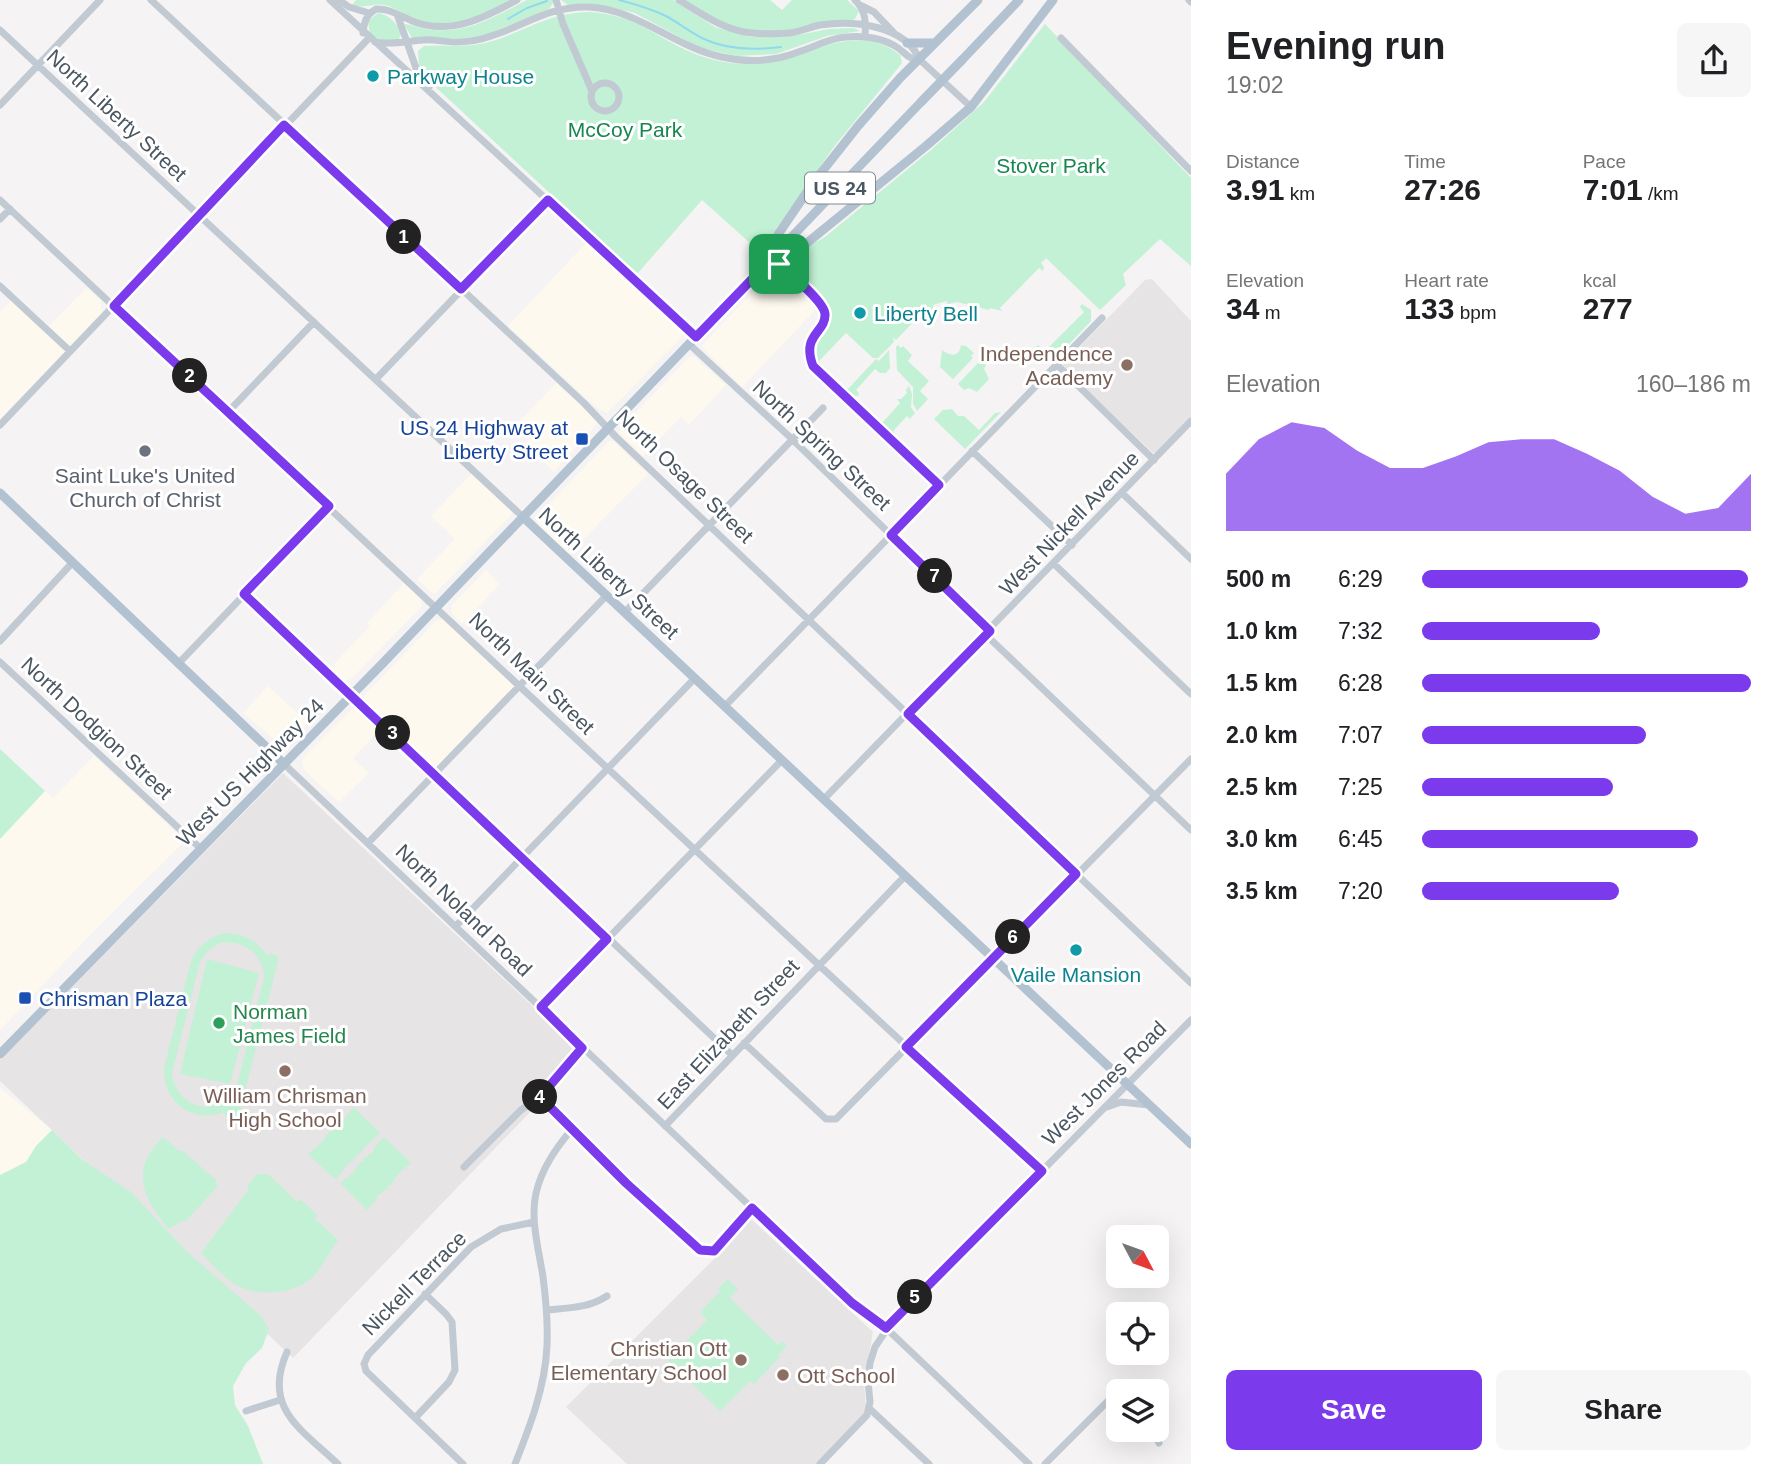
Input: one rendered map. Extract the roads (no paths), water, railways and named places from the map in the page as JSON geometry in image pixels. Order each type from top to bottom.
[{"type":"main road","points":[[757,274],[777,236],[813,183],[877,103],[978,0]]},
{"type":"main road","name":"US 24","points":[[608,428],[1019,0]]},
{"type":"main road","points":[[757,274],[779,264],[971,107],[1053,0]]},
{"type":"main road","points":[[907,43],[934,43]]},
{"type":"main road","name":"West US Highway 24","points":[[0,1054],[352,695],[608,428]]},
{"type":"main road","name":"North Noland Road","points":[[0,492],[283,763]]},
{"type":"main road","name":"North Liberty Street","points":[[523,517],[1191,1144]]},
{"type":"street","points":[[0,105],[100,0]]},
{"type":"street","name":"North Osage Street","points":[[151,0],[584,403],[1191,983]]},
{"type":"street","name":"North Spring Street","points":[[330,0],[548,200],[1191,830]]},
{"type":"street","points":[[338,0],[349,8],[369,13],[382,8],[424,25],[455,26],[483,18],[517,0]]},
{"type":"street","points":[[556,0],[580,68],[592,91],[591,100],[600,111],[610,111],[617,105],[618,91],[612,84],[603,83],[592,91]]},
{"type":"street","points":[[679,0],[722,25],[752,33],[789,33],[838,24],[866,26],[898,37]]},
{"type":"street","points":[[855,0],[874,12],[915,50],[920,60],[971,107]]},
{"type":"street","points":[[862,6],[865,37]]},
{"type":"street","points":[[369,38],[384,44],[476,40],[538,15],[590,7],[619,11],[697,50],[722,57],[744,60],[783,57],[827,40],[847,36],[882,40],[897,47],[909,59],[920,60]]},
{"type":"street","points":[[369,13],[365,21],[369,38]]},
{"type":"street","name":"North Spring Street","points":[[397,14],[416,68],[433,93]]},
{"type":"street","name":"North Liberty Street","points":[[0,30],[523,517]]},
{"type":"street","points":[[0,425],[369,38]]},
{"type":"street","points":[[1061,38],[1191,171]]},
{"type":"street","points":[[413,59],[417,49],[428,40]]},
{"type":"street","name":"North Main Street","points":[[0,200],[437,607],[693,850],[1042,1171]]},
{"type":"street","points":[[376,379],[548,200]]},
{"type":"street","points":[[0,219],[10,209]]},
{"type":"street","points":[[779,264],[804,286],[824,309],[825,317],[810,344],[809,355],[813,366],[939,485]]},
{"type":"street","points":[[0,286],[70,351]]},
{"type":"street","points":[[725,706],[1102,318]]},
{"type":"street","points":[[228,412],[314,322]]},
{"type":"street","points":[[1057,365],[1154,460]]},
{"type":"street","points":[[625,612],[823,408]]},
{"type":"street","name":"West Nickell Avenue","points":[[824,799],[1191,421]]},
{"type":"street","points":[[972,451],[1072,545]]},
{"type":"street","points":[[1122,493],[1191,559]]},
{"type":"street","points":[[178,664],[329,506]]},
{"type":"street","points":[[0,641],[73,562]]},
{"type":"street","points":[[1055,564],[1191,694]]},
{"type":"street","points":[[244,594],[732,1055]]},
{"type":"street","points":[[368,843],[607,595]]},
{"type":"street","name":"North Dodgion Street","points":[[0,662],[200,848]]},
{"type":"street","points":[[456,926],[695,678]]},
{"type":"street","points":[[744,1043],[826,1119],[836,1119],[1191,759]]},
{"type":"street","points":[[541,1007],[782,760]]},
{"type":"street","name":"North Noland Road","points":[[283,763],[852,1303],[886,1328],[1029,1464]]},
{"type":"street","name":"East Elizabeth Street","points":[[665,1126],[905,876]]},
{"type":"street","name":"West Jones Road","points":[[870,1409],[870,1363],[875,1347],[886,1328],[1191,1020]]},
{"type":"street","points":[[464,1167],[521,1110],[540,1097],[582,1048]]},
{"type":"street","points":[[540,1097],[626,1183],[700,1250],[714,1251],[752,1208]]},
{"type":"street","points":[[1103,1109],[1121,1102],[1150,1105]]},
{"type":"street","points":[[515,1464],[533,1418],[546,1357],[547,1310],[534,1222],[536,1196],[541,1175],[556,1148],[572,1129]]},
{"type":"street","name":"Nickell Terrace","points":[[416,1417],[361,1364],[471,1247],[508,1227],[534,1222]]},
{"type":"street","points":[[425,1294],[452,1322],[455,1370],[449,1382],[416,1417],[463,1464]]},
{"type":"street","points":[[547,1310],[585,1306],[597,1303],[607,1296]]},
{"type":"street","points":[[287,1352],[278,1378],[280,1400],[289,1415],[338,1464]]},
{"type":"street","points":[[246,1411],[280,1400]]},
{"type":"street","points":[[1045,1464],[1106,1403]]},
{"type":"street","points":[[820,1464],[862,1423],[870,1409],[929,1464]]},
{"type":"waterway","points":[[619,0],[666,16],[713,43],[742,48],[781,47]]},
{"type":"waterway","points":[[508,19],[547,1]]},
{"type":"place","name":"Parkway House","points":[[373,76]]},
{"type":"place","name":"Liberty Bell","points":[[860,313]]},
{"type":"place","name":"Independence Academy","points":[[1127,365]]},
{"type":"place","name":"US 24 Highway at Liberty Street","points":[[582,439]]},
{"type":"place","name":"Saint Luke's United Church of Christ","points":[[145,451]]},
{"type":"place","name":"Vaile Mansion","points":[[1076,950]]},
{"type":"place","name":"Chrisman Plaza","points":[[25,998]]},
{"type":"place","name":"Norman James Field","points":[[219,1023]]},
{"type":"place","name":"William Chrisman High School","points":[[285,1071]]},
{"type":"place","name":"Christian Ott Elementary School","points":[[741,1360]]},
{"type":"place","name":"Ott School","points":[[783,1375]]},
{"type":"park label","name":"McCoy Park","points":[[625,129]]},
{"type":"park label","name":"Stover Park","points":[[1051,165]]}]
